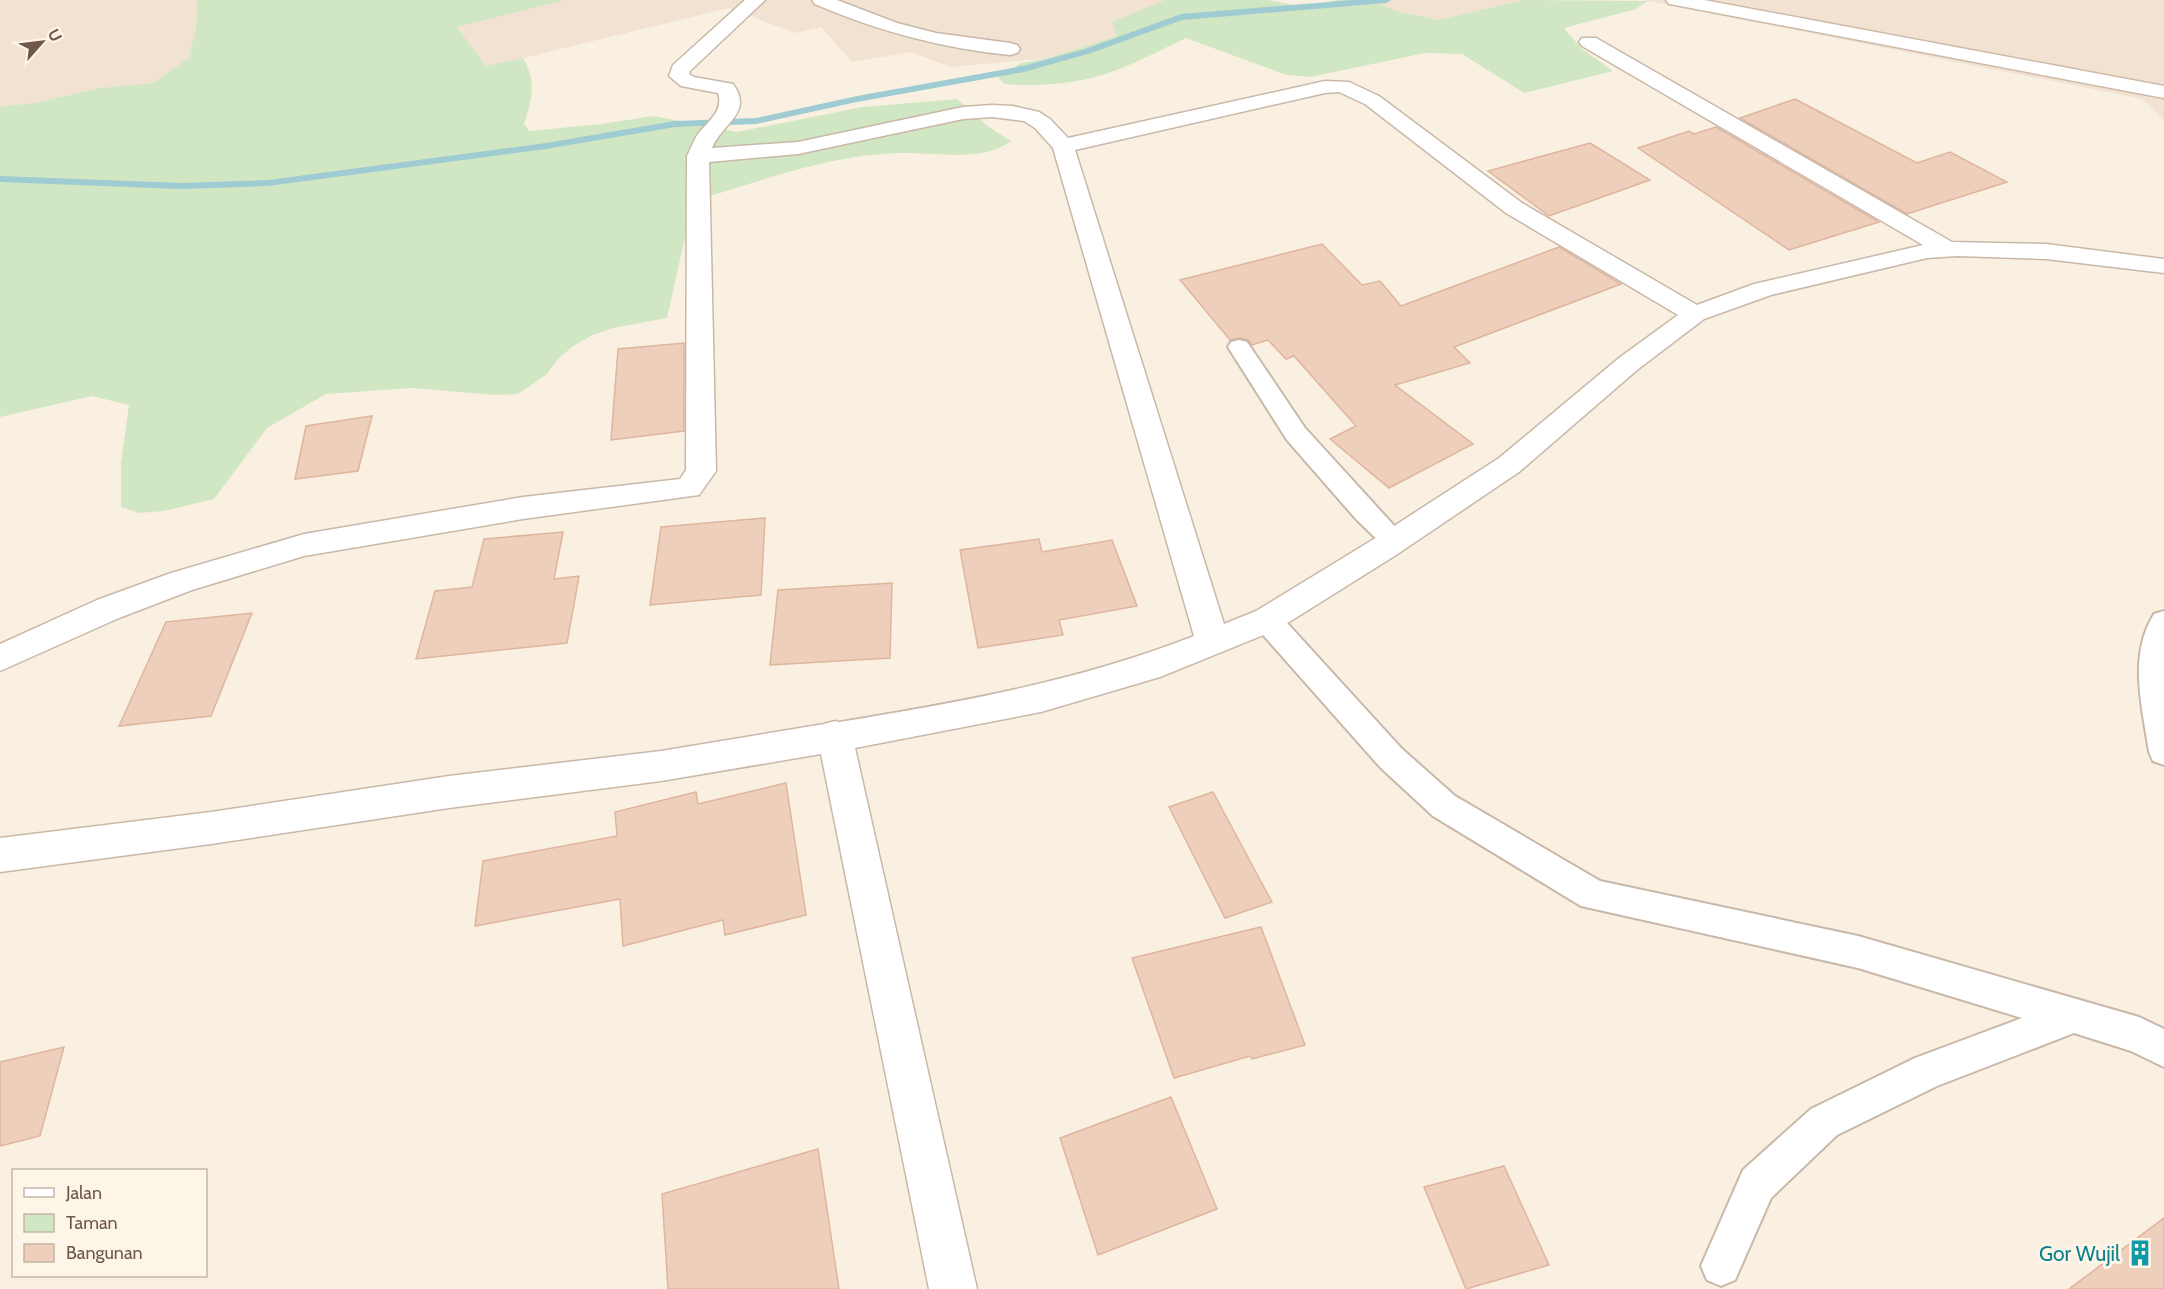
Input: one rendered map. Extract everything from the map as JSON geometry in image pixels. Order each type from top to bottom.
[{"type":"street","points":[[0,658],[98,614],[182,581],[304,545],[523,508],[689,488],[701,471],[702,147],[731,109],[732,96],[726,88],[688,82],[679,76],[680,69],[756,0]]},
{"type":"street","points":[[821,0],[895,30],[961,45],[1010,48]]},
{"type":"street","points":[[1675,0],[2164,92]]},
{"type":"street","points":[[1589,42],[1947,249]]},
{"type":"street","points":[[1063,146],[1325,87],[1342,86],[1372,100],[1514,208],[1695,314]]},
{"type":"street","points":[[702,147],[798,148],[963,113],[987,111],[1023,115],[1037,120],[1063,146],[1213,643]]},
{"type":"street","points":[[0,855],[211,828],[449,792],[661,766],[835,735],[925,722],[1041,699],[1148,668],[1267,620],[1395,541],[1509,465],[1628,364],[1695,314],[1763,289],[1927,251],[1947,249],[2046,250],[2164,266]]},
{"type":"street","points":[[835,735],[953,1289]]},
{"type":"lane","points":[[1239,347],[1296,434],[1365,513],[1395,541]]},
{"type":"lane","points":[[1267,620],[1391,758],[1444,806],[1593,895],[1858,952],[2139,1035],[2164,1049]]},
{"type":"lane","points":[[2164,622],[2152,645],[2155,690],[2164,752]]},
{"type":"lane","points":[[1721,1266],[1756,1184],[1824,1122],[1928,1071],[2074,1016]]},
{"type":"shaded area","points":[[0,0],[197,0],[196,28],[189,59],[153,83],[100,88],[38,102],[0,107]]},
{"type":"shaded area","points":[[566,0],[1165,1],[1112,22],[1118,36],[1048,58],[951,67],[911,52],[852,62],[821,27],[795,33],[729,8],[486,67],[457,27]]},
{"type":"shaded area","points":[[1367,0],[1524,0],[1438,20],[1397,11]]},
{"type":"shaded area","points":[[1643,0],[2164,0],[2164,120],[2143,99]]},
{"type":"green space","points":[[197,0],[566,0],[457,27],[486,66],[523,58],[532,82],[531,98],[524,124],[529,131],[654,116],[737,132],[862,107],[957,99],[989,127],[1011,141],[999,148],[972,154],[899,153],[846,159],[795,170],[693,201],[667,318],[613,328],[591,336],[573,346],[557,360],[547,374],[518,394],[495,395],[411,388],[326,394],[267,428],[214,499],[164,511],[139,513],[121,507],[121,463],[129,405],[92,396],[0,417],[0,107],[39,102],[100,88],[153,83],[189,58],[196,28]]},
{"type":"green space","points":[[1165,0],[1269,0],[1304,7],[1338,0],[1367,0],[1397,11],[1438,20],[1524,0],[1648,1],[1636,9],[1564,28],[1582,49],[1613,71],[1524,93],[1462,54],[1425,53],[1310,77],[1286,75],[1186,38],[1141,60],[1087,79],[1059,84],[1017,85],[1004,84],[998,77],[1021,63],[1048,58],[1117,36],[1112,22]]},
{"type":"building","points":[[1795,99],[1917,163],[1950,152],[2007,182],[1907,214],[1740,118]]},
{"type":"building","points":[[1716,127],[1879,222],[1789,250],[1638,148],[1689,131],[1694,134]]},
{"type":"building","points":[[1590,143],[1650,180],[1549,216],[1488,171]]},
{"type":"building","points":[[1322,244],[1362,285],[1380,281],[1401,306],[1559,247],[1621,284],[1454,347],[1470,363],[1395,385],[1473,444],[1389,488],[1330,439],[1356,426],[1294,356],[1286,359],[1268,340],[1252,345],[1248,340],[1240,338],[1230,340],[1180,280]]},
{"type":"building","points":[[684,343],[684,431],[611,440],[618,349]]},
{"type":"building","points":[[372,416],[358,471],[295,479],[306,426]]},
{"type":"building","points":[[765,518],[761,595],[650,605],[661,527]]},
{"type":"building","points":[[563,532],[554,579],[579,576],[567,643],[416,659],[435,591],[472,587],[484,539]]},
{"type":"building","points":[[1039,539],[1042,552],[1112,540],[1137,606],[1059,620],[1063,635],[978,648],[960,550]]},
{"type":"building","points":[[892,583],[890,658],[770,665],[778,590]]},
{"type":"building","points":[[252,613],[211,716],[119,726],[166,622]]},
{"type":"building","points":[[786,783],[806,915],[725,935],[723,920],[623,946],[620,899],[475,926],[483,861],[617,836],[615,812],[696,792],[698,804]]},
{"type":"building","points":[[1213,792],[1272,902],[1225,918],[1169,807]]},
{"type":"building","points":[[1261,927],[1305,1045],[1252,1059],[1250,1056],[1174,1078],[1132,958]]},
{"type":"building","points":[[64,1047],[40,1136],[0,1146],[0,1062]]},
{"type":"building","points":[[1171,1097],[1217,1209],[1098,1255],[1060,1138]]},
{"type":"building","points":[[818,1149],[839,1289],[668,1289],[662,1194]]},
{"type":"building","points":[[1504,1166],[1549,1265],[1466,1289],[1424,1187]]},
{"type":"building","name":"Gor Wujil","points":[[2164,1218],[2164,1289],[2069,1289]]},
{"type":"waterway","points":[[0,179],[181,186],[268,183],[546,146],[675,124],[756,121],[857,99],[1024,69],[1088,51],[1181,17],[1386,0]]},
{"type":"place","name":"Gor Wujil","points":[[2140,1253]]}]
